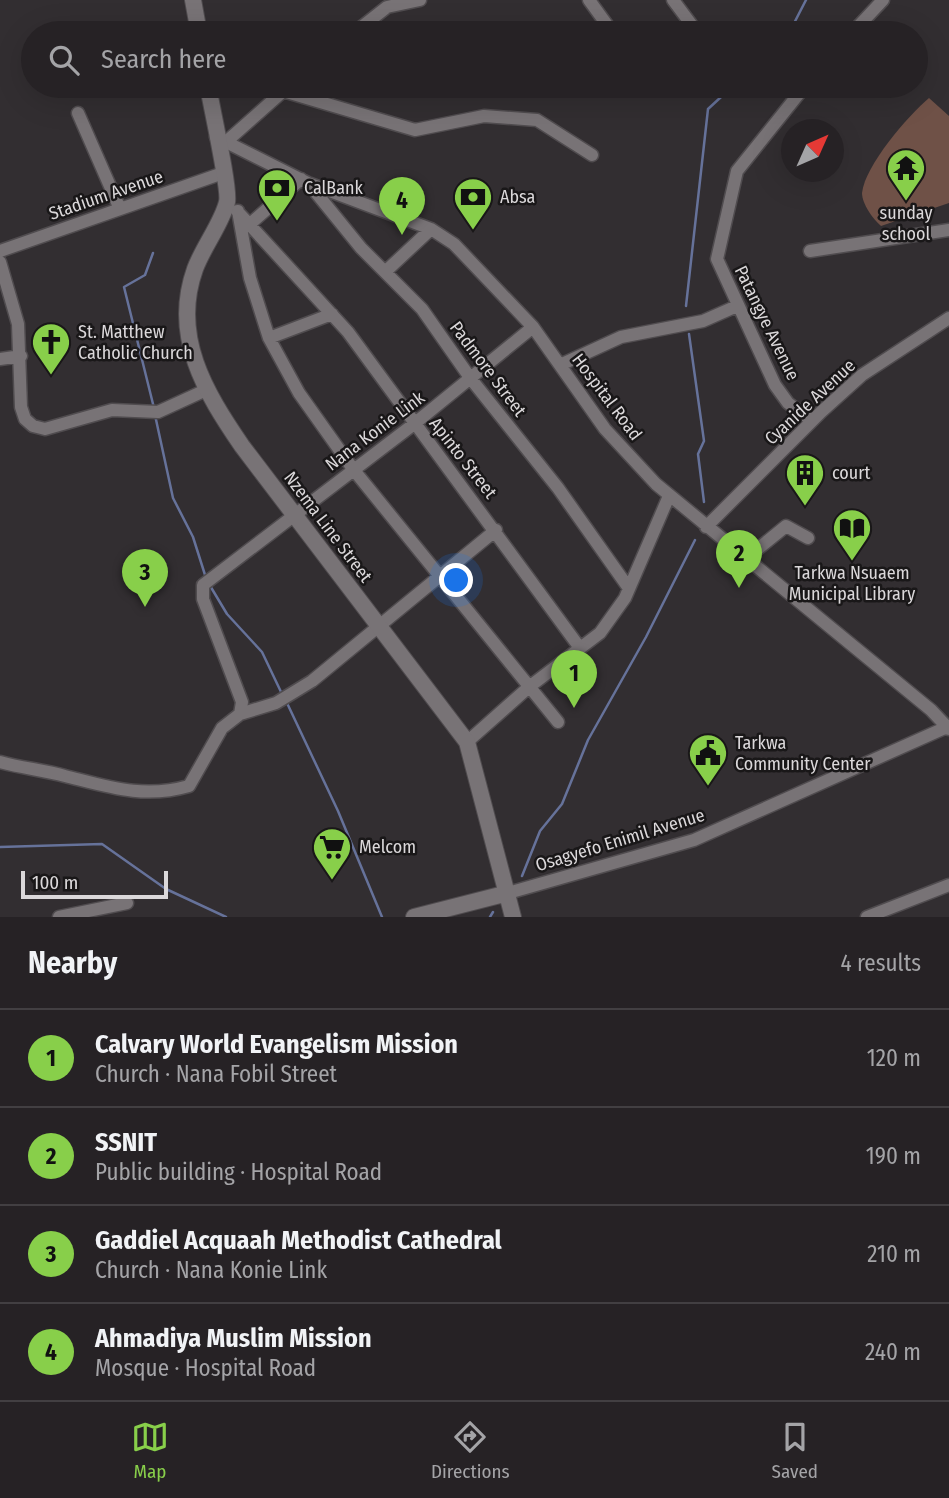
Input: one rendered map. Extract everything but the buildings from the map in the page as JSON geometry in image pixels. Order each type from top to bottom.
[{"type":"street","points":[[192,0],[196,21]]},
{"type":"street","points":[[369,21],[387,7],[420,0]]},
{"type":"street","points":[[589,0],[604,21]]},
{"type":"street","points":[[673,0],[689,21]]},
{"type":"street","points":[[863,21],[883,0]]},
{"type":"street","points":[[211,98],[221,139],[223,173],[250,278],[269,338],[299,393],[353,469],[558,722]]},
{"type":"street","points":[[221,139],[273,98]]},
{"type":"street","points":[[317,98],[415,130],[484,116],[537,120],[592,155]]},
{"type":"street","name":"Patangye Avenue","points":[[795,98],[742,162],[734,178],[717,259],[737,306],[757,340],[775,385],[788,403],[812,421]]},
{"type":"street","points":[[78,113],[120,209]]},
{"type":"street","name":"Hospital Road","points":[[221,139],[305,181],[431,229],[454,244],[533,327],[605,429],[669,496],[748,557],[946,722]]},
{"type":"street","name":"Stadium Avenue","points":[[0,251],[223,173]]},
{"type":"street","points":[[250,224],[305,181]]},
{"type":"street","name":"Padmore Street","points":[[305,181],[361,248],[422,309],[471,379],[558,488],[628,587]]},
{"type":"street","name":"Apinto Street","points":[[232,206],[332,314],[496,530],[580,648]]},
{"type":"street","name":"Nzema Line Street","points":[[232,206],[201,253],[187,297],[188,342],[206,390],[236,436],[467,742],[513,917]]},
{"type":"street","points":[[385,272],[431,229]]},
{"type":"street","points":[[810,251],[949,230]]},
{"type":"street","points":[[0,262],[16,311],[21,356],[21,407],[25,419],[39,428],[60,426],[113,410],[158,412],[206,390]]},
{"type":"street","points":[[560,365],[621,337],[704,321],[737,306]]},
{"type":"street","points":[[269,338],[332,314]]},
{"type":"street","name":"Cyanide Avenue","points":[[706,527],[862,375],[949,318]]},
{"type":"street","name":"Nana Konie Link","points":[[240,713],[240,690],[228,666],[201,591],[207,581],[414,424],[533,327]]},
{"type":"street","points":[[0,359],[21,356]]},
{"type":"street","points":[[467,742],[529,687],[610,622],[669,496]]},
{"type":"street","points":[[748,557],[786,526],[808,538]]},
{"type":"street","points":[[0,762],[119,792],[144,794],[174,791],[189,786],[222,728],[240,713],[275,703],[297,692],[496,530]]},
{"type":"street","name":"Osagyefo Enimil Avenue","points":[[414,917],[694,840],[946,722]]},
{"type":"street","points":[[867,917],[949,885]]},
{"type":"street","points":[[59,917],[127,903]]},
{"type":"shaded area","points":[[929,98],[949,116],[949,203],[881,226],[864,202],[862,193],[865,182],[879,155]]},
{"type":"waterway","points":[[795,21],[806,0]]},
{"type":"waterway","points":[[686,306],[708,109],[720,98]]},
{"type":"waterway","points":[[153,253],[145,275],[124,287],[154,408]]},
{"type":"waterway","points":[[689,334],[704,441],[698,454],[704,502]]},
{"type":"waterway","points":[[155,415],[173,498],[193,537],[206,578]]},
{"type":"waterway","points":[[522,876],[540,831],[562,804],[588,740],[646,637],[695,540]]},
{"type":"waterway","points":[[209,584],[227,614],[262,652],[282,694]]},
{"type":"waterway","points":[[287,703],[338,811],[382,917]]},
{"type":"waterway","points":[[0,847],[102,844],[166,889],[226,917]]},
{"type":"waterway","points":[[490,917],[493,912]]},
{"type":"place","name":"sunday school","points":[[906,202]]},
{"type":"place","name":"CalBank","points":[[277,222]]},
{"type":"place","name":"Absa","points":[[473,231]]},
{"type":"place","name":"Ahmadiya Muslim Mission","points":[[402,235]]},
{"type":"place","name":"St. Matthew Catholic Church","points":[[51,376]]},
{"type":"place","name":"court","points":[[805,507]]},
{"type":"place","name":"Tarkwa Nsuaem Municipal Library","points":[[852,562]]},
{"type":"place","name":"SSNIT","points":[[739,588]]},
{"type":"place","name":"Gaddiel Acquaah Methodist Cathedral","points":[[145,607]]},
{"type":"place","name":"Calvary World Evangelism Mission","points":[[574,708]]},
{"type":"place","name":"Tarkwa Community Center","points":[[708,787]]},
{"type":"place","name":"Melcom","points":[[332,881]]}]
